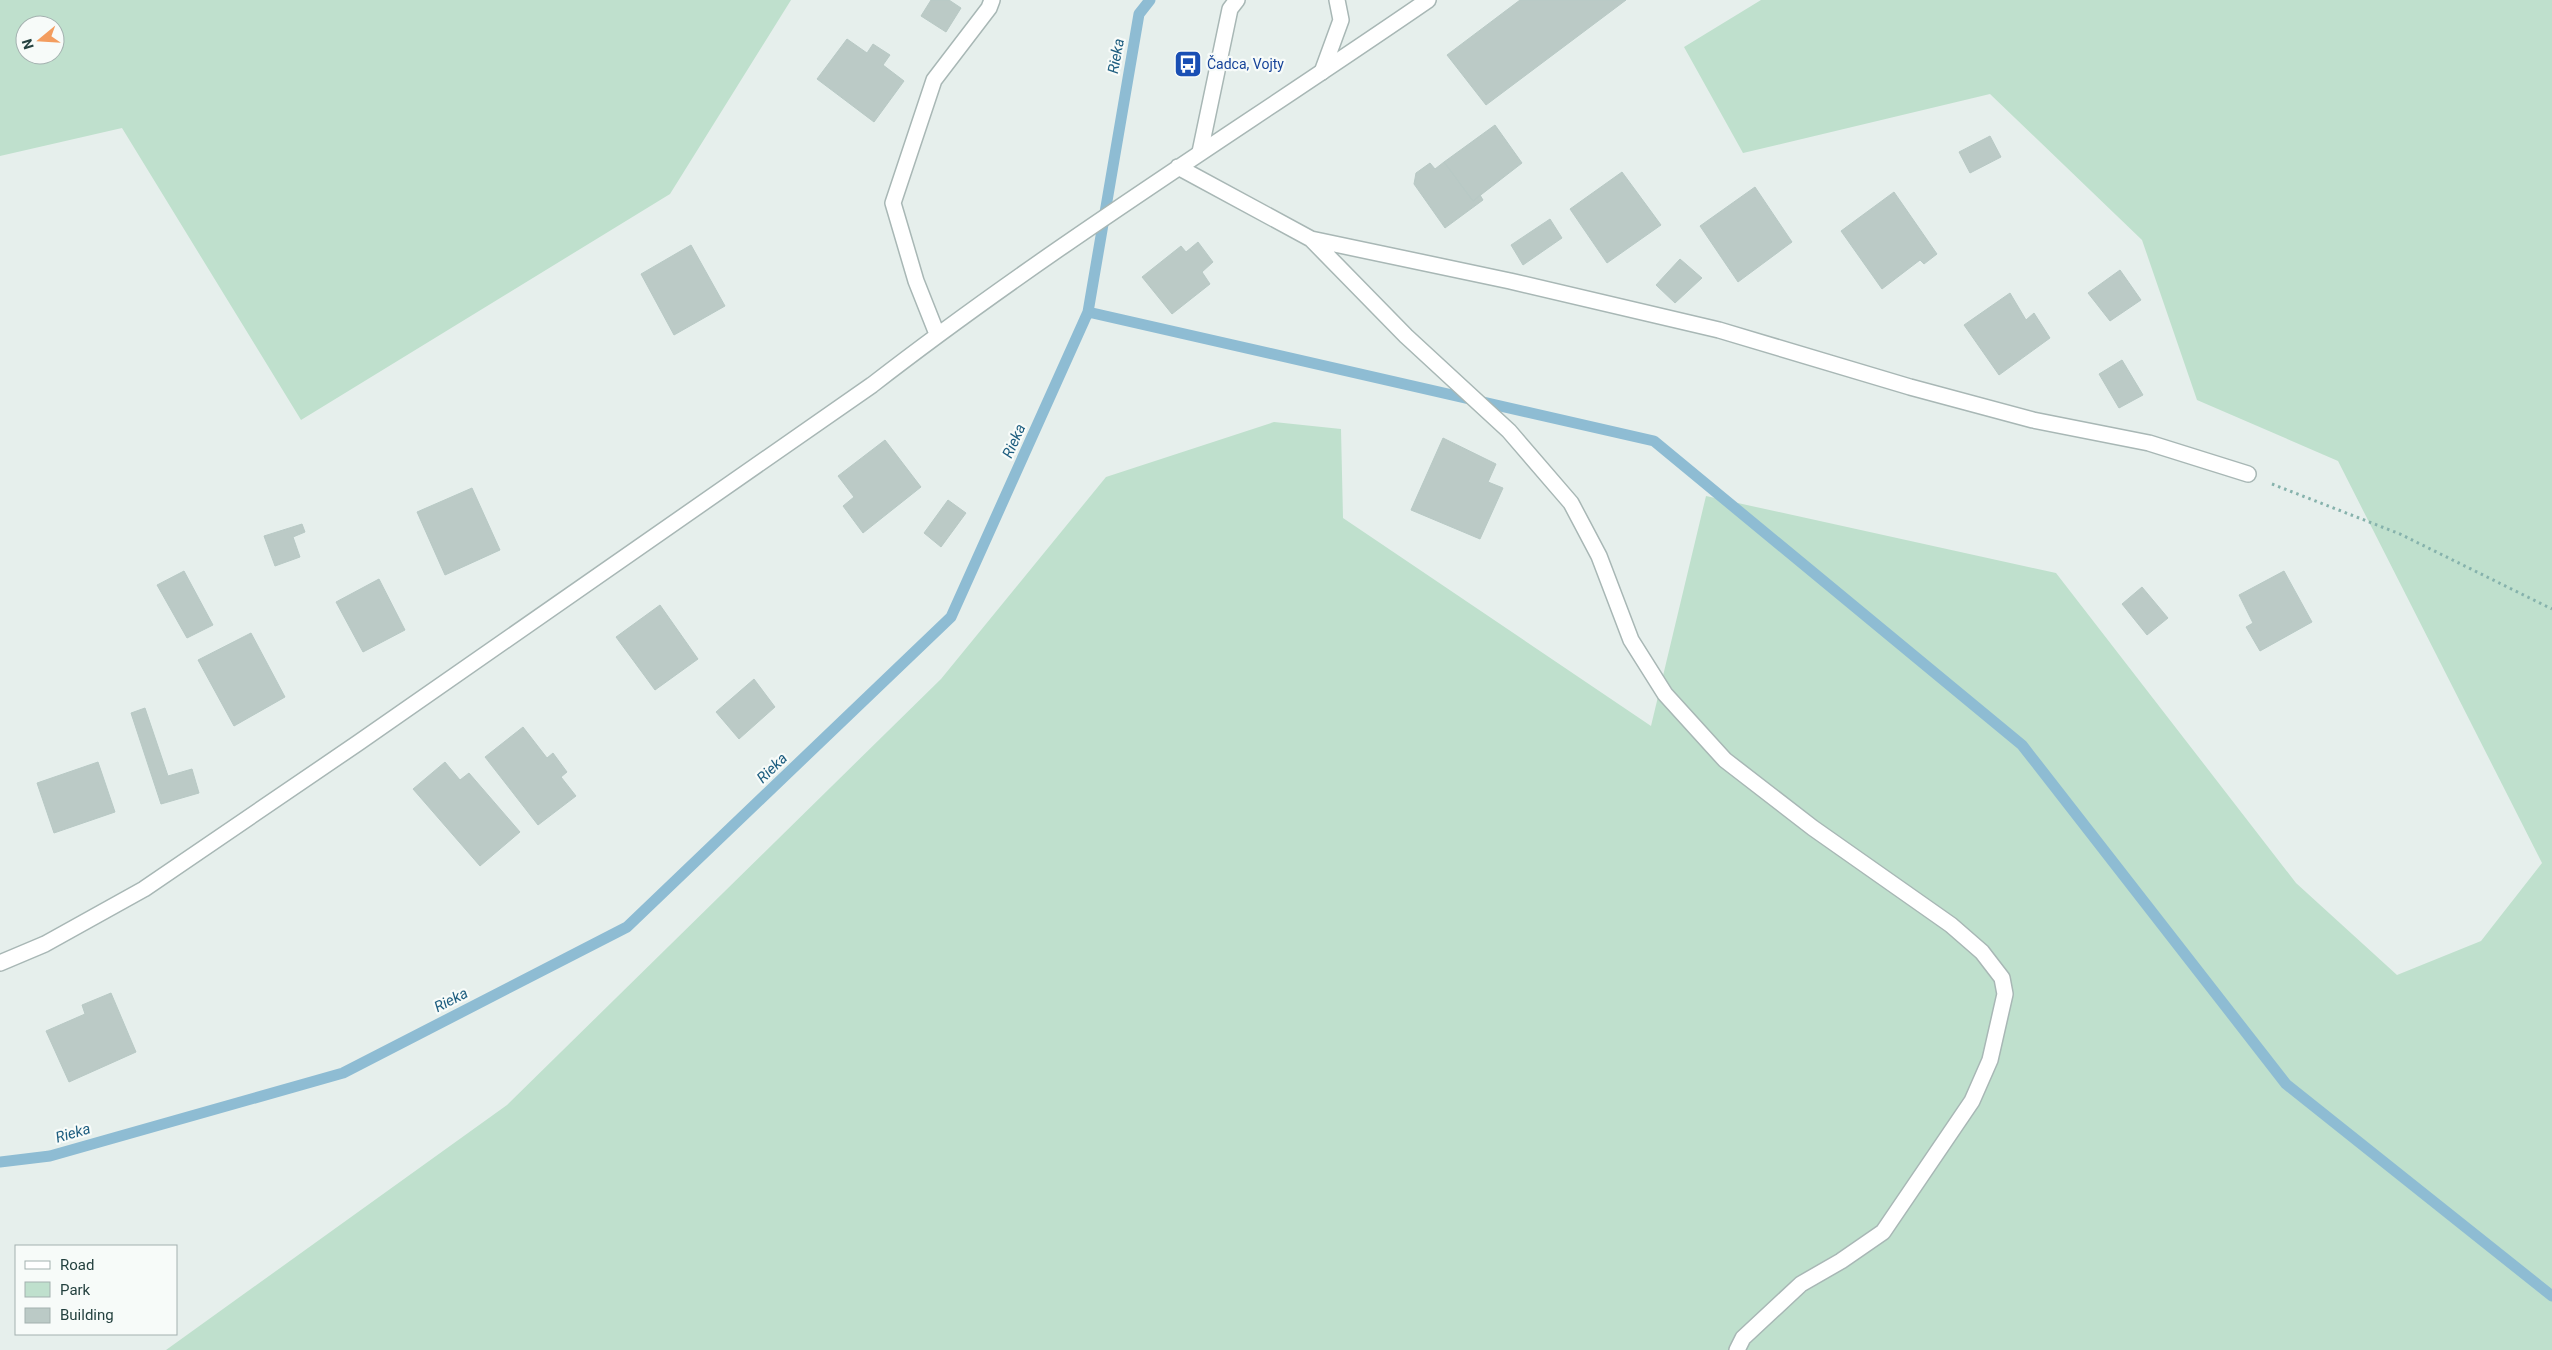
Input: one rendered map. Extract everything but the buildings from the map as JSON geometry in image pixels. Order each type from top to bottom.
[{"type":"street","points":[[937,334],[916,281],[893,203],[934,80],[989,8],[992,0]]},
{"type":"street","points":[[1200,152],[1230,9],[1237,0]]},
{"type":"street","points":[[1322,72],[1341,20],[1337,0]]},
{"type":"street","points":[[0,963],[45,944],[144,889],[358,743],[872,385],[937,334],[1178,167],[1428,0]]},
{"type":"street","points":[[1178,167],[1311,239],[1492,277],[1719,330],[2033,420],[2149,443],[2248,474]]},
{"type":"street","points":[[1311,239],[1406,336],[1509,431],[1571,503],[1599,556],[1631,640],[1665,694],[1725,760],[1814,828],[1951,924],[1982,952],[2002,978],[2005,994],[1990,1060],[1972,1101],[1883,1232],[1841,1261],[1801,1284],[1743,1338],[1738,1350]]},
{"type":"path","points":[[2248,474],[2400,534],[2552,609]]},
{"type":"green space","points":[[0,0],[791,0],[670,194],[301,420],[122,128],[0,156]]},
{"type":"green space","points":[[1761,0],[2552,0],[2552,1350],[166,1350],[507,1105],[941,679],[1106,477],[1274,422],[1341,429],[1343,518],[1651,726],[1706,496],[2056,573],[2296,883],[2397,975],[2481,941],[2542,863],[2338,461],[2197,400],[2142,240],[1990,94],[1743,153],[1684,47]]},
{"type":"waterway","name":"Rieka","points":[[0,1162],[50,1156],[343,1073],[627,927],[951,617],[1088,312],[1139,14],[1150,0]]},
{"type":"waterway","points":[[1088,312],[1654,441],[2022,745],[2286,1084],[2552,1296]]},
{"type":"place","name":"Čadca, Vojty","points":[[1188,64]]}]
